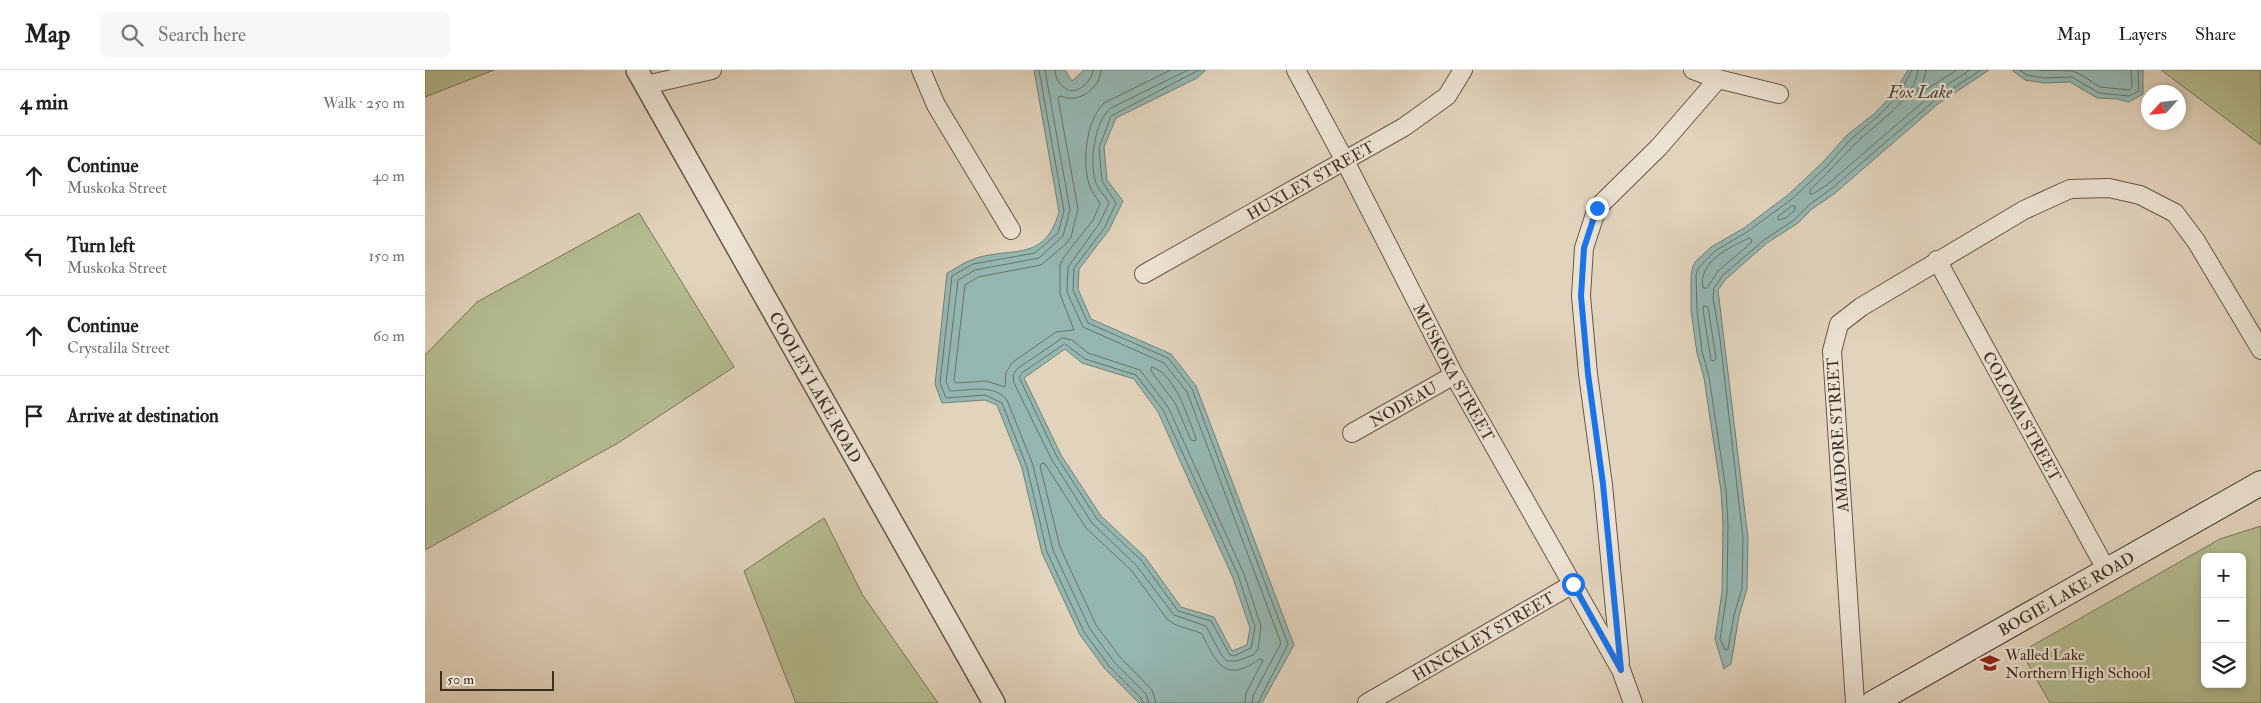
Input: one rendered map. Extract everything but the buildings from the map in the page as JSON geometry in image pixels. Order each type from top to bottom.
[{"type":"main road","name":"BOGIE LAKE ROAD","points":[[1873,703],[2261,484]]},
{"type":"street","points":[[641,78],[712,70]]},
{"type":"street","points":[[921,70],[937,105],[1011,230]]},
{"type":"street","name":"MUSKOKA STREET","points":[[1296,70],[1345,161],[1454,375],[1621,670],[1633,703]]},
{"type":"street","name":"HUXLEY STREET","points":[[1144,274],[1404,127],[1447,96],[1463,70]]},
{"type":"street","points":[[1693,70],[1718,79],[1779,94]]},
{"type":"street","name":"COOLEY LAKE ROAD","points":[[641,78],[994,703]]},
{"type":"street","name":"MUSKOKA STREET","points":[[1621,670],[1603,484],[1581,296],[1584,248],[1597,208],[1659,147],[1718,79]]},
{"type":"street","name":"AMADORE STREET","points":[[1855,703],[1832,351],[1839,324],[1861,307],[1937,260],[2025,210],[2070,189],[2109,188],[2140,195],[2175,213],[2196,241],[2261,350]]},
{"type":"street","name":"COLOMA STREET","points":[[1937,260],[2107,571]]},
{"type":"street","name":"NODEAU","points":[[1353,433],[1454,375]]},
{"type":"street","name":"HINCKLEY STREET","points":[[1367,703],[1573,584]]},
{"type":"green space","points":[[425,70],[494,70],[425,97]]},
{"type":"green space","points":[[2161,70],[2261,70],[2261,145],[2186,89],[2186,85],[2181,85]]},
{"type":"green space","points":[[639,213],[734,367],[618,443],[425,550],[425,355],[477,302]]},
{"type":"green space","points":[[824,518],[862,594],[938,703],[796,703],[744,571]]},
{"type":"green space","points":[[2261,526],[2261,703],[2050,703],[2021,652],[2220,539]]},
{"type":"water","points":[[1034,70],[1065,70],[1072,81],[1084,70],[1206,70],[1197,78],[1116,118],[1104,147],[1107,180],[1123,201],[1109,230],[1079,269],[1078,289],[1091,319],[1171,354],[1196,386],[1294,645],[1262,703],[1139,703],[1105,669],[1080,635],[1042,553],[1022,468],[997,405],[985,400],[942,403],[935,384],[947,273],[971,260],[1035,247],[1044,240],[1052,229],[1059,212]],"holes":[[[1065,349],[1082,363],[1134,379],[1158,412],[1233,578],[1250,628],[1247,645],[1232,651],[1214,617],[1181,607],[1145,557],[1101,516],[1061,455],[1024,378]]]},
{"type":"water","name":"Fox Lake","points":[[1908,70],[1989,70],[1938,104],[1834,194],[1812,209],[1798,223],[1767,243],[1726,279],[1718,290],[1748,538],[1747,589],[1739,616],[1731,664],[1724,669],[1715,639],[1722,592],[1723,524],[1721,491],[1704,378],[1697,353],[1691,311],[1691,275],[1693,266],[1711,247],[1744,228],[1789,194],[1823,162],[1847,135],[1874,114],[1894,93]]},
{"type":"water","points":[[2012,70],[2143,70],[2141,95],[2129,102],[2097,98],[2070,82],[2044,83],[2025,80]]},
{"type":"place","name":"Walled Lake Northern High School","points":[[1990,663]]},
{"type":"route","points":[[1573,584],[1621,670],[1603,484],[1588,374],[1581,296],[1584,248],[1597,208]]}]
